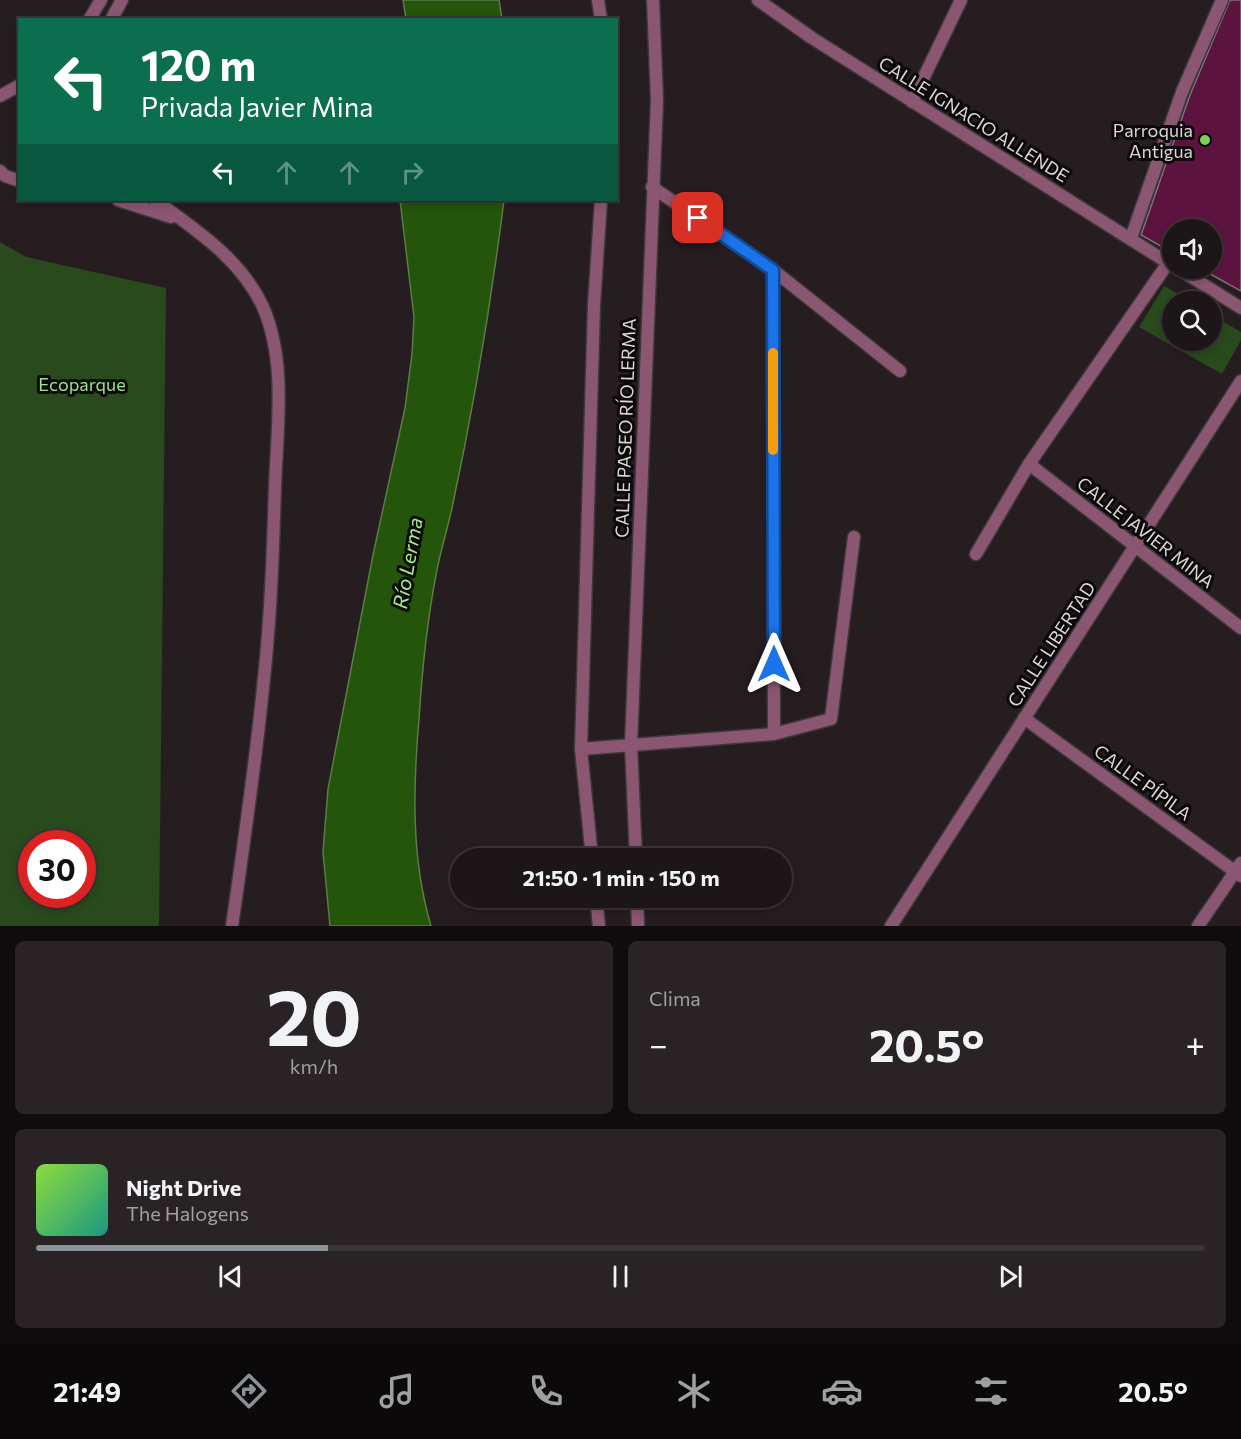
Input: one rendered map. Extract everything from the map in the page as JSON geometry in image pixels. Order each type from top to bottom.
[{"type":"street","points":[[90,18],[100,0]]},
{"type":"street","points":[[112,18],[122,0]]},
{"type":"street","points":[[598,0],[601,18]]},
{"type":"street","name":"CALLE PASEO RÍO LERMA","points":[[636,848],[631,745],[657,100],[653,0]]},
{"type":"street","name":"CALLE IGNACIO ALLENDE","points":[[758,0],[812,38],[1162,259]]},
{"type":"street","points":[[912,102],[961,0]]},
{"type":"street","points":[[1131,238],[1182,92],[1222,0]]},
{"type":"street","points":[[0,96],[18,87]]},
{"type":"street","points":[[0,171],[5,176],[18,180]]},
{"type":"street","points":[[652,187],[773,270],[900,371]]},
{"type":"street","points":[[121,201],[188,224]]},
{"type":"street","points":[[156,201],[226,254],[253,288],[270,328],[277,367],[278,408],[271,603],[264,679],[232,926]]},
{"type":"street","name":"CALLE PASEO RÍO LERMA","points":[[591,848],[581,749],[593,317],[601,201]]},
{"type":"street","points":[[773,270],[774,734]]},
{"type":"street","points":[[976,554],[1029,464],[1163,279]]},
{"type":"street","name":"CALLE IGNACIO ALLENDE","points":[[1193,279],[1241,308]]},
{"type":"street","name":"CALLE LIBERTAD","points":[[891,926],[1241,381]]},
{"type":"street","name":"CALLE JAVIER MINA","points":[[1029,464],[1241,628]]},
{"type":"street","points":[[581,749],[774,734],[831,719],[854,537]]},
{"type":"street","name":"CALLE PÍPILA","points":[[1024,718],[1239,870]]},
{"type":"street","points":[[1198,926],[1239,870]]},
{"type":"street","points":[[597,908],[599,926]]},
{"type":"street","points":[[637,908],[638,926]]},
{"type":"green space","name":"Ecoparque","points":[[0,242],[26,257],[166,288],[159,926],[0,926]]},
{"type":"green space","points":[[1164,286],[1173,291],[1162,291],[1162,340],[1139,327]]},
{"type":"green space","points":[[1222,321],[1241,332],[1241,340],[1222,374],[1181,351],[1222,351]]},
{"type":"water","points":[[403,0],[499,0],[502,18],[406,18]]},
{"type":"water","name":"Río Lerma","points":[[400,201],[504,201],[475,393],[452,508],[439,558],[423,664],[417,745],[415,823],[420,875],[431,926],[330,926],[323,852],[328,789],[373,555],[405,408],[414,317]]},
{"type":"building","name":"Parroquia Antigua","points":[[1230,0],[1241,0],[1241,291],[1219,279],[1222,279],[1222,219],[1162,219],[1162,247],[1141,235],[1190,95]]},
{"type":"slow traffic","points":[[773,353],[773,450]]},
{"type":"place","name":"Parroquia Antigua","points":[[1205,140]]},
{"type":"route","points":[[698,218],[773,270],[774,664]]}]
